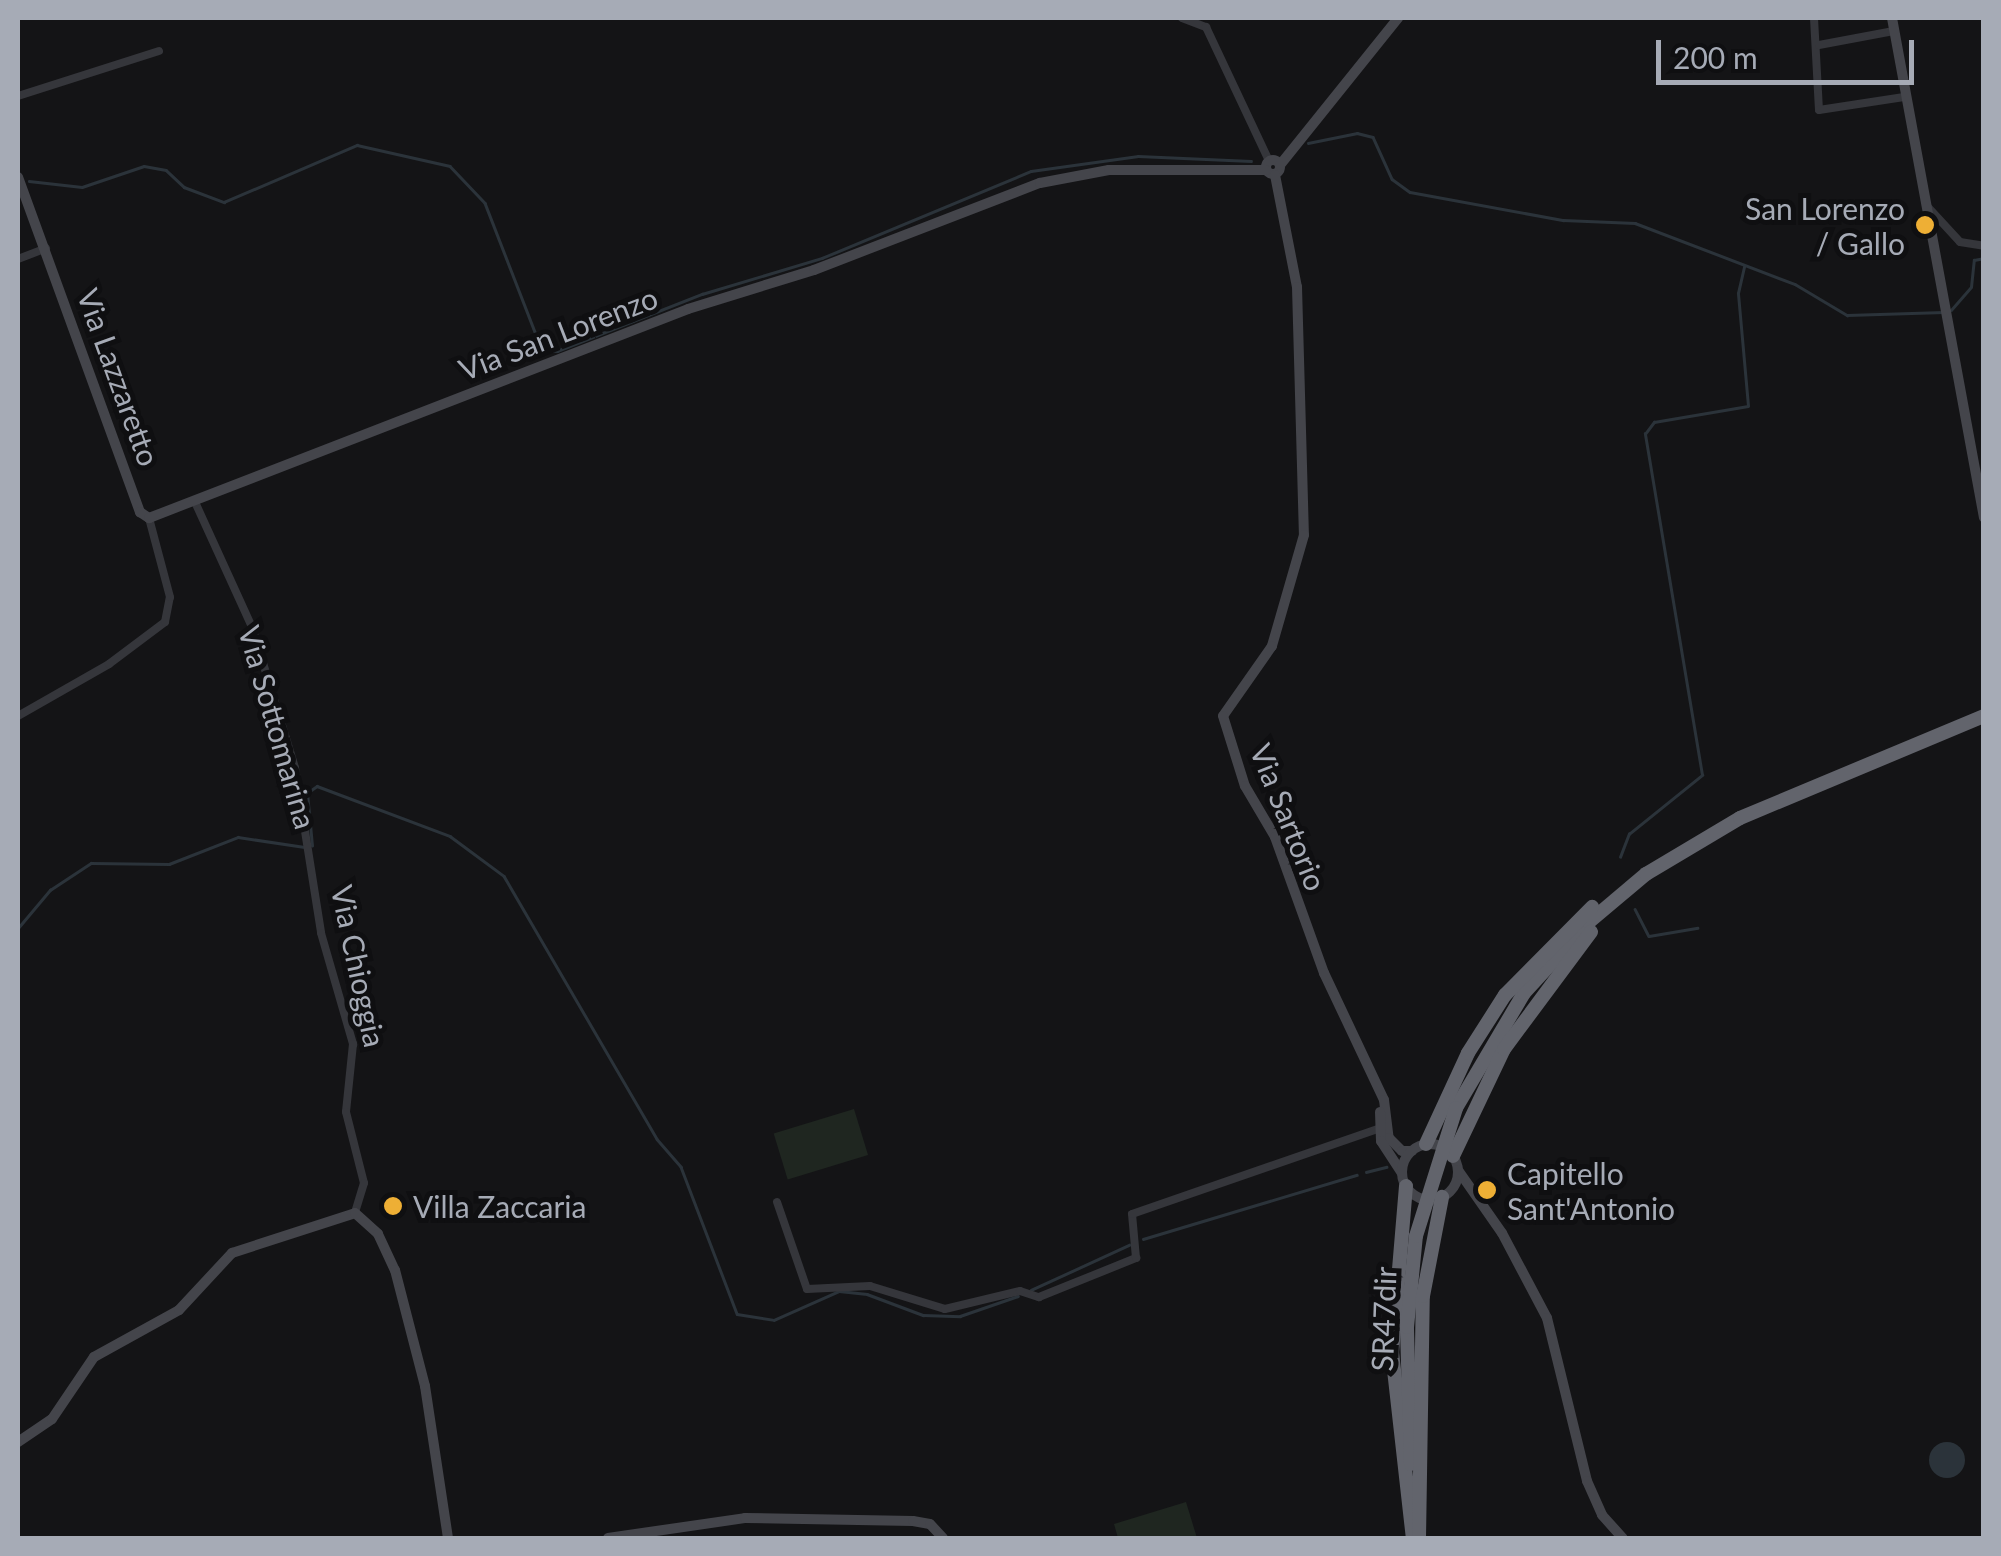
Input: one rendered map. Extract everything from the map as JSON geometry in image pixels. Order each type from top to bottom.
[{"type":"highway","name":"SR47dir","points":[[1416,1538],[1407,1327],[1416,1236],[1456,1108],[1489,1046],[1544,968],[1606,906],[1668,858],[1753,812],[1984,716]]},
{"type":"highway","points":[[1419,1148],[1468,1053],[1521,972],[1618,886],[1668,858]]},
{"type":"highway","points":[[1456,1163],[1490,1073],[1538,998],[1590,933],[1668,858]]},
{"type":"highway","points":[[1404,1179],[1392,1352],[1416,1538]]},
{"type":"highway","points":[[1416,1538],[1423,1296],[1444,1196]]},
{"type":"street","points":[[1182,18],[1207,22],[1272,167],[1398,18]]},
{"type":"street","points":[[1814,18],[1819,44],[1813,55],[1819,110],[1904,97]]},
{"type":"street","points":[[1892,18],[1922,202],[1984,518]]},
{"type":"street","points":[[1819,44],[1894,31]]},
{"type":"street","points":[[18,96],[158,50]]},
{"type":"street","name":"Via San Lorenzo","points":[[149,518],[378,426],[1040,184],[1109,170],[1272,167]]},
{"type":"street","name":"Via Sartorio","points":[[1272,167],[1297,287],[1304,535],[1272,646],[1223,716],[1246,786],[1275,837],[1324,974],[1378,1086],[1382,1128],[1404,1179]]},
{"type":"street","name":"Via Lazzaretto","points":[[18,177],[140,512],[149,518]]},
{"type":"street","points":[[1922,202],[1960,242],[1984,246]]},
{"type":"street","points":[[18,259],[46,248]]},
{"type":"street","name":"Via Sottomarina","points":[[195,502],[264,660],[312,848]]},
{"type":"street","points":[[18,716],[109,664],[165,622],[170,597],[149,518]]},
{"type":"street","name":"Via Chioggia","points":[[312,848],[321,934],[354,1044],[346,1112],[364,1183],[355,1213]]},
{"type":"street","points":[[777,1202],[808,1289],[870,1286],[945,1309],[1020,1291],[1039,1297],[1136,1258],[1132,1214],[1382,1128],[1392,1145],[1419,1148],[1456,1163],[1477,1196],[1546,1318],[1587,1481],[1602,1515],[1623,1538]]},
{"type":"street","points":[[1419,1148],[1404,1179],[1418,1197],[1477,1196]]},
{"type":"street","points":[[1444,1196],[1456,1163]]},
{"type":"street","points":[[18,1442],[52,1419],[94,1357],[179,1310],[232,1253],[355,1213],[378,1234],[395,1270],[425,1386],[448,1538]]},
{"type":"street","points":[[608,1538],[745,1518],[914,1521],[930,1524],[943,1538]]},
{"type":"shaded area","points":[[854,1109],[868,1155],[788,1179],[774,1134]]},
{"type":"shaded area","points":[[1947,1442],[1960,1447],[1965,1460],[1960,1473],[1947,1478],[1934,1473],[1929,1460],[1934,1447]]},
{"type":"shaded area","points":[[1186,1502],[1197,1538],[1118,1538],[1114,1524]]},
{"type":"waterway","points":[[1308,143],[1357,133],[1373,137],[1392,179],[1410,192],[1563,220],[1635,223],[1795,284],[1847,315],[1944,312]]},
{"type":"waterway","points":[[29,181],[82,187],[144,166],[166,170],[184,187],[224,202],[357,145],[450,166],[485,203],[542,350],[557,351],[702,294],[822,258],[1031,171],[1138,156],[1251,161]]},
{"type":"waterway","points":[[1951,310],[1971,287],[1974,260],[1984,258]]},
{"type":"waterway","points":[[1620,857],[1629,834],[1702,775],[1645,434],[1654,422],[1748,406],[1738,293],[1744,267]]},
{"type":"waterway","points":[[312,846],[307,793],[317,786],[450,836],[504,876],[657,1139],[681,1167],[737,1314],[774,1320],[839,1291],[867,1294],[923,1315],[960,1316],[1018,1296]]},
{"type":"waterway","points":[[18,928],[50,890],[91,863],[169,864],[238,837],[304,847]]},
{"type":"waterway","points":[[1635,909],[1649,936],[1697,928]]},
{"type":"waterway","points":[[1366,1172],[1386,1167]]},
{"type":"waterway","points":[[1143,1239],[1357,1175]]},
{"type":"waterway","points":[[1031,1290],[1129,1245]]},
{"type":"place","name":"San Lorenzo / Gallo","points":[[1925,225]]},
{"type":"place","name":"Capitello Sant'Antonio","points":[[1487,1190]]},
{"type":"place","name":"Villa Zaccaria","points":[[393,1206]]}]
